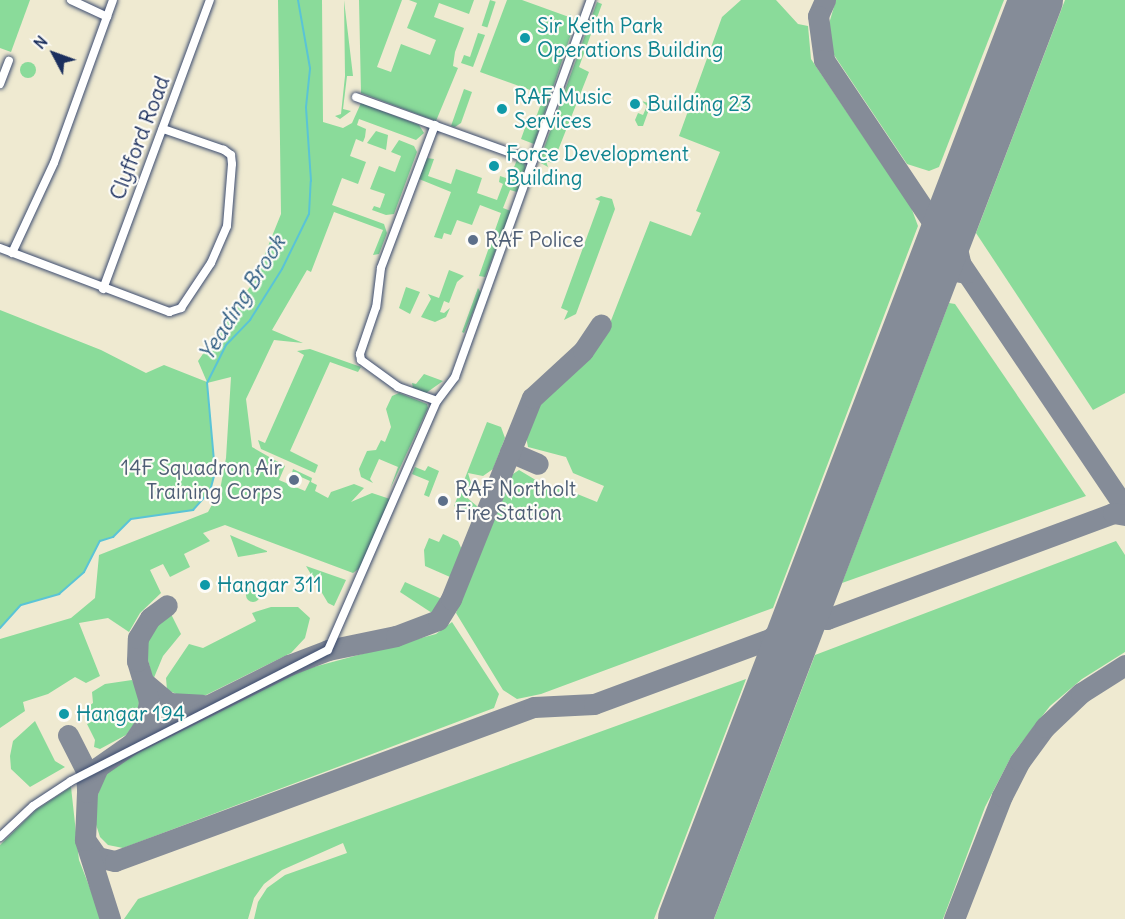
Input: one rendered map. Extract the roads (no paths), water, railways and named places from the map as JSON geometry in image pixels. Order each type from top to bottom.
[{"type":"street","points":[[71,0],[107,17]]},
{"type":"street","points":[[12,253],[54,164],[114,0]]},
{"type":"street","name":"Clyfford Road","points":[[103,289],[210,0]]},
{"type":"street","points":[[0,837],[33,806],[71,781],[327,652],[437,401],[455,377],[591,0]]},
{"type":"street","points":[[0,84],[9,60]]},
{"type":"street","points":[[356,97],[533,160]]},
{"type":"street","points":[[435,125],[381,268],[376,307],[360,354],[361,360],[398,387],[437,401]]},
{"type":"street","points":[[0,248],[103,289],[175,312],[200,281],[226,226],[232,192],[231,155],[163,129]]},
{"type":"waterway","name":"Yeading Brook","points":[[0,628],[21,605],[59,594],[84,572],[100,541],[113,537],[131,519],[193,510],[210,491],[215,472],[207,383],[226,345],[250,320],[282,269],[309,214],[311,181],[306,107],[310,68],[298,0]]},
{"type":"place","name":"Sir Keith Park Operations Building","points":[[525,38]]},
{"type":"place","name":"Building 23","points":[[635,104]]},
{"type":"place","name":"RAF Music Services","points":[[502,109]]},
{"type":"place","name":"Force Development Building","points":[[494,166]]},
{"type":"place","name":"RAF Police","points":[[473,240]]},
{"type":"place","name":"14F Squadron Air Training Corps","points":[[294,480]]},
{"type":"place","name":"RAF Northolt Fire Station","points":[[443,501]]},
{"type":"place","name":"Hangar 311","points":[[205,585]]},
{"type":"place","name":"Hangar 194","points":[[64,714]]}]
